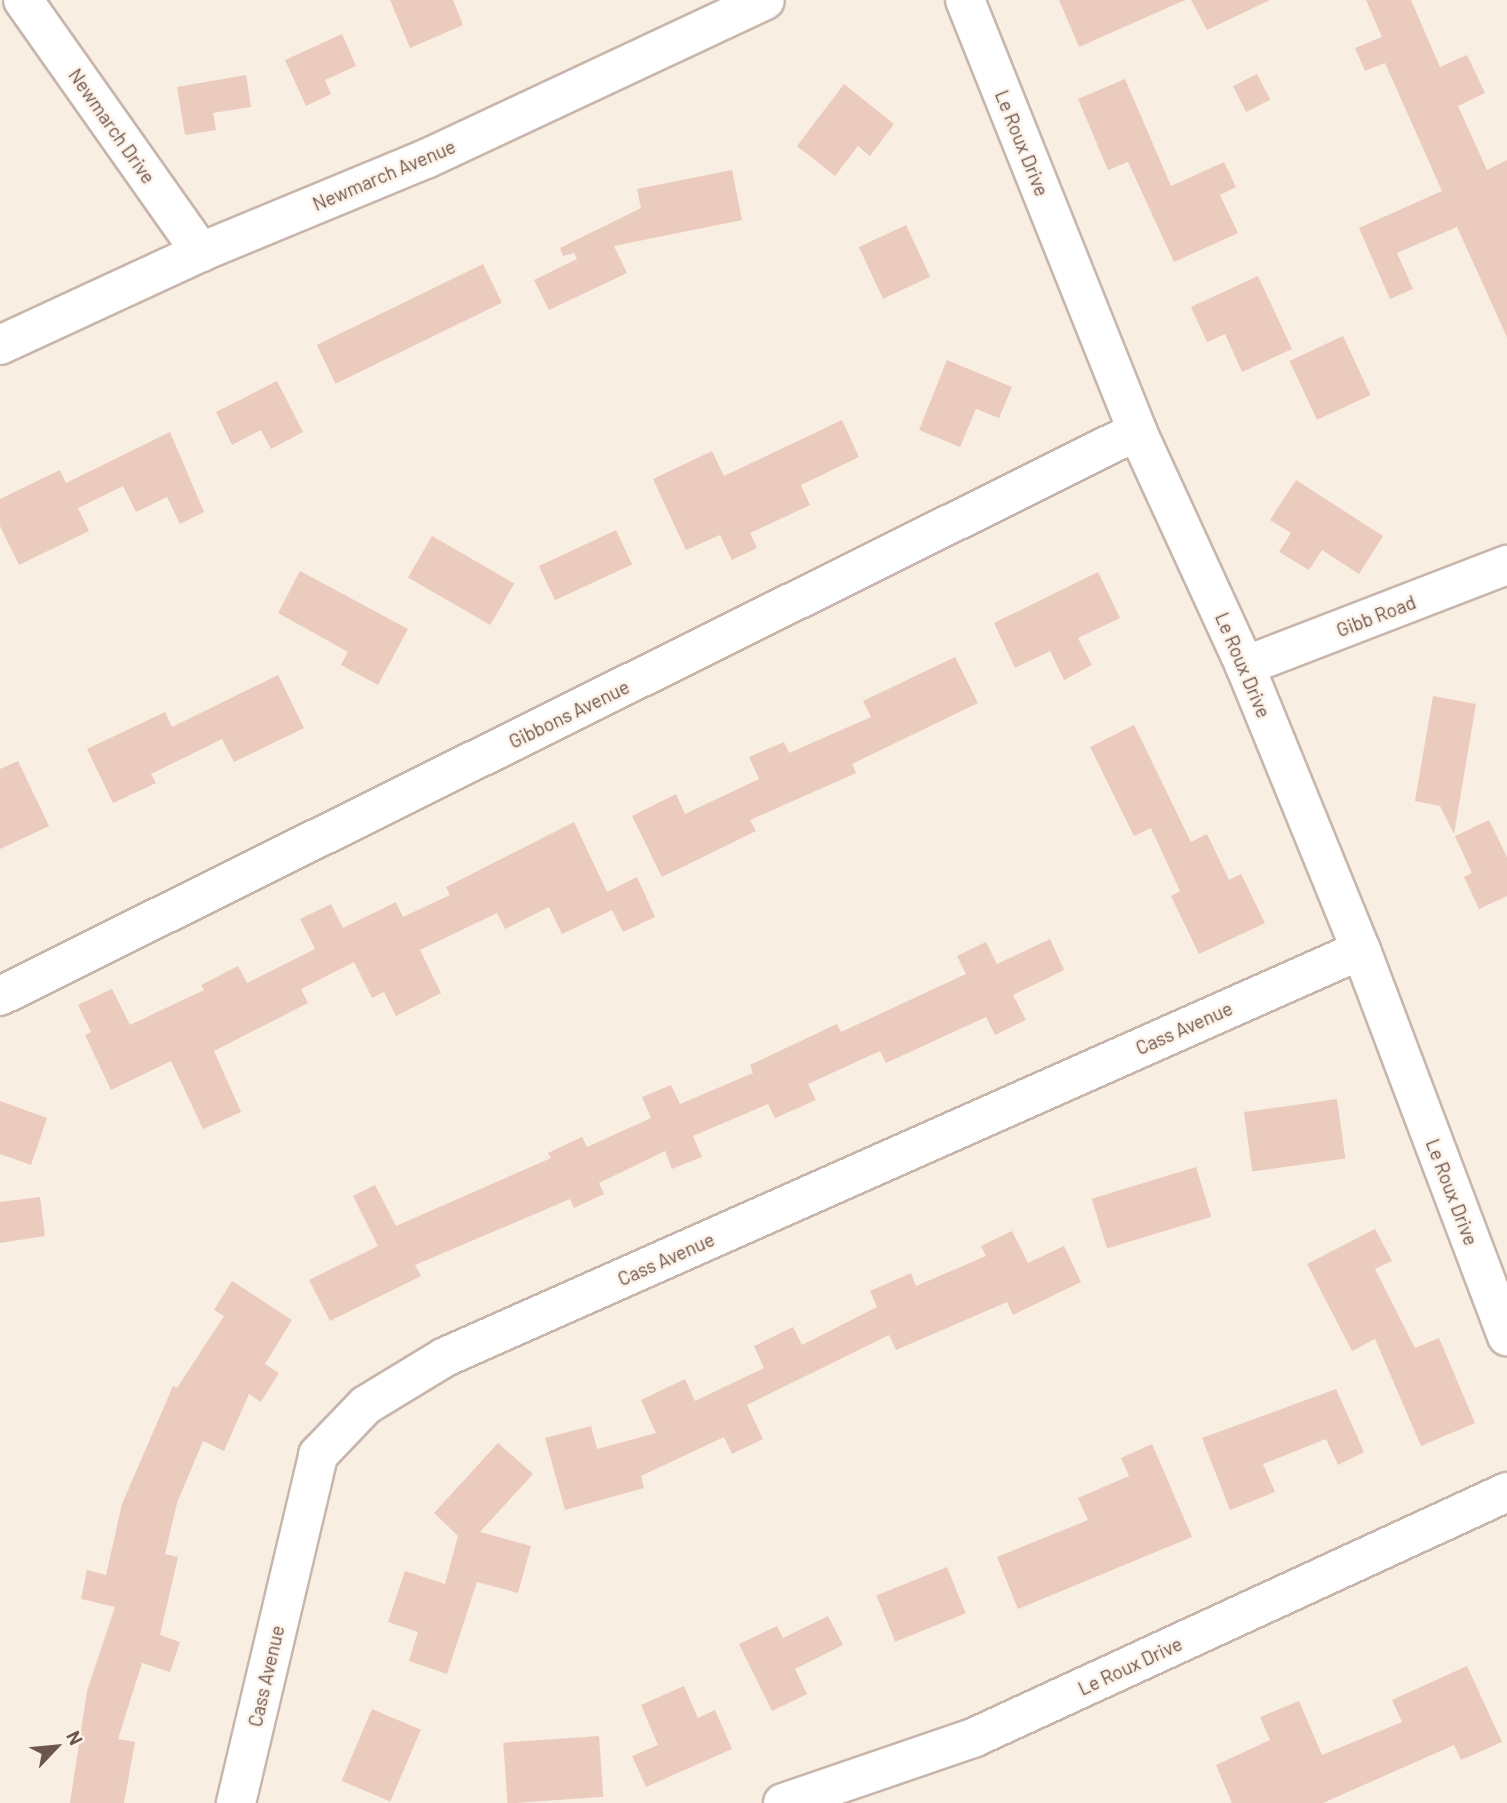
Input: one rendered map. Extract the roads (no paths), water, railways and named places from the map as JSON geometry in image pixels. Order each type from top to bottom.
[{"type":"street","name":"Newmarch Drive","points":[[23,0],[201,252]]},
{"type":"street","name":"Newmarch Avenue","points":[[0,345],[201,252],[426,159],[765,0]]},
{"type":"street","name":"Le Roux Drive","points":[[965,0],[1137,431],[1244,666],[1361,950],[1507,1336]]},
{"type":"street","name":"Gibbons Avenue","points":[[0,996],[1137,431]]},
{"type":"street","name":"Gibb Road","points":[[1244,666],[1507,565]]},
{"type":"street","name":"Cass Avenue","points":[[236,1803],[318,1455],[366,1405],[444,1357],[1361,950]]},
{"type":"street","name":"Le Roux Drive","points":[[783,1803],[973,1738],[1507,1492]]}]
